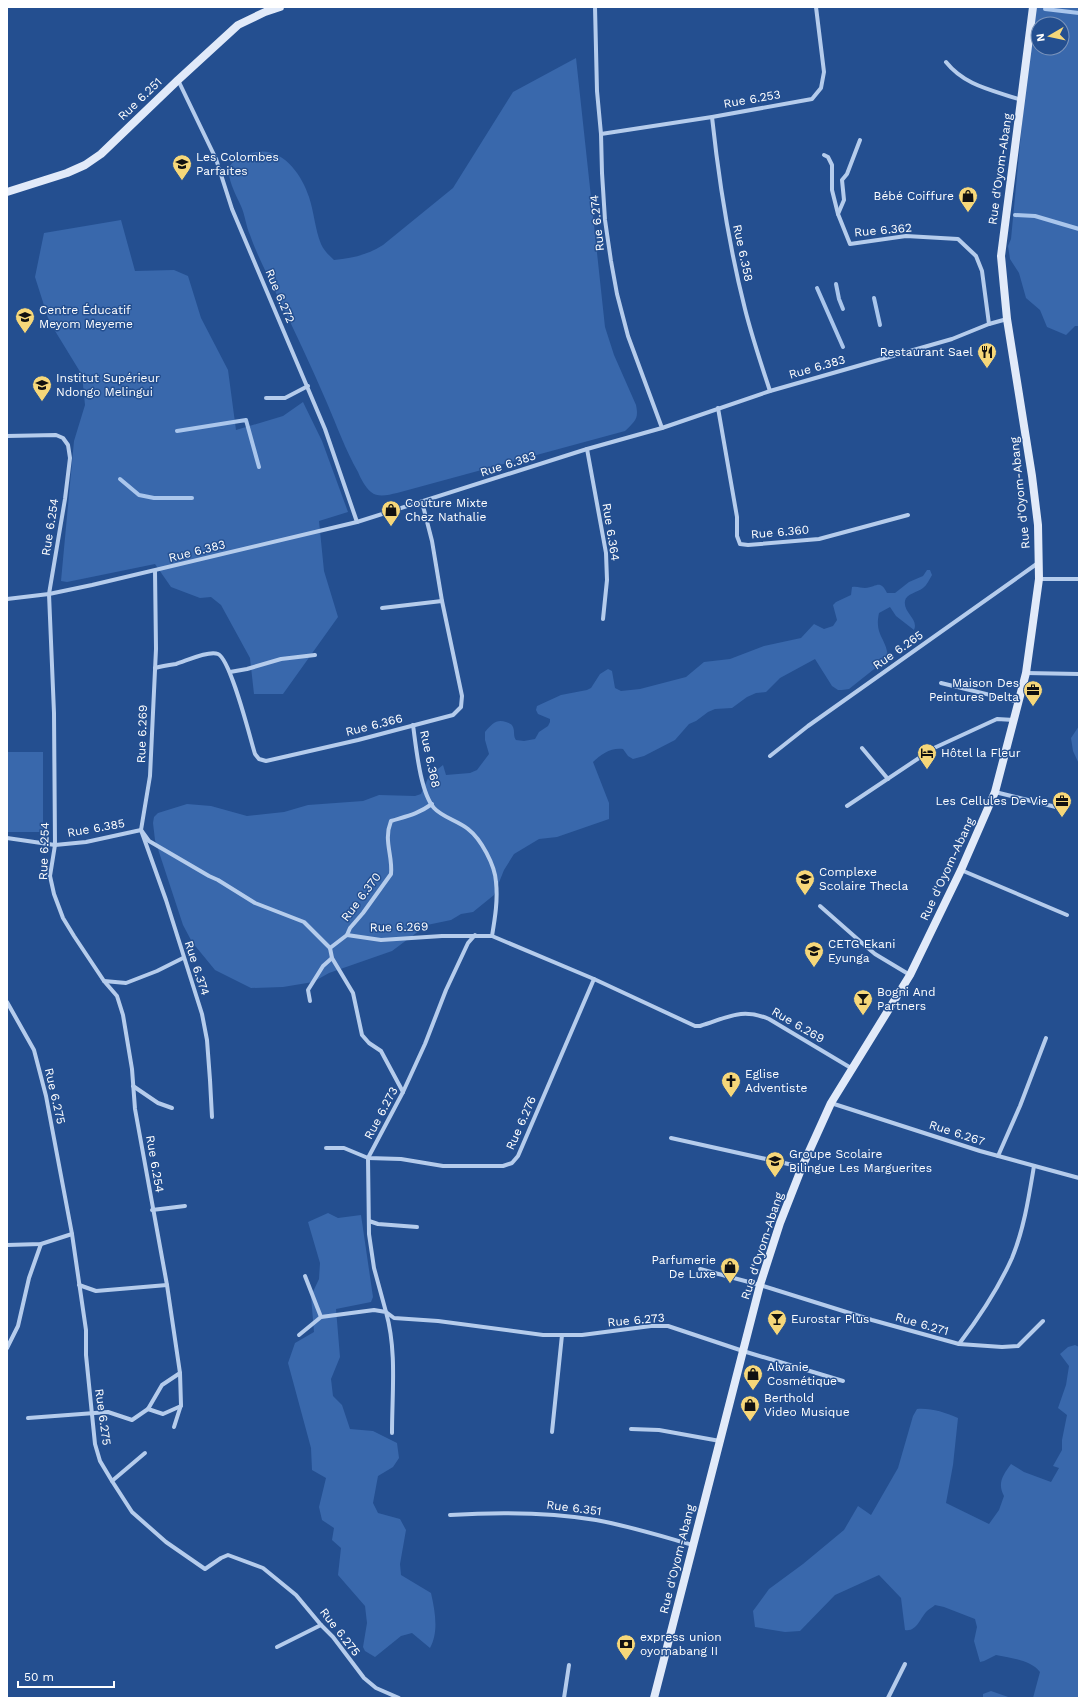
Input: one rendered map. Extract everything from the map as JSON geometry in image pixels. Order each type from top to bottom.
[{"type":"main road","name":"Rue 6.251","points":[[7,192],[67,173],[100,154],[178,80],[238,26],[265,12],[280,7]]},
{"type":"main road","name":"Rue d'Oyom-Abang","points":[[654,1698],[742,1352],[760,1285],[780,1223],[802,1167],[831,1103],[851,1068],[910,975],[961,870],[995,792],[1020,702],[1026,673],[1039,579],[1038,525],[1032,476],[1007,319],[1001,256],[1033,7]]},
{"type":"street","name":"Rue 6.274","points":[[595,7],[597,91],[602,134],[602,173],[605,220],[617,294],[628,336],[662,428]]},
{"type":"street","name":"Rue 6.253","points":[[602,134],[712,117],[812,99],[821,88],[824,72],[816,7]]},
{"type":"street","points":[[946,62],[961,78],[982,87],[1022,100]]},
{"type":"street","name":"Rue 6.272","points":[[178,80],[216,159],[232,209],[308,386],[325,429],[357,522]]},
{"type":"street","name":"Rue 6.358","points":[[712,117],[720,190],[734,261],[745,310],[770,391]]},
{"type":"street","points":[[838,214],[844,200],[842,180],[847,174],[860,140]]},
{"type":"street","points":[[824,155],[828,157],[832,165],[832,190],[838,214]]},
{"type":"street","name":"Rue 6.362","points":[[838,214],[850,244],[906,236],[958,239],[976,256],[982,271],[989,324]]},
{"type":"street","name":"Rue 6.383","points":[[7,599],[49,594],[155,571],[357,522],[587,449],[662,428],[770,391],[952,339],[989,324],[1007,319]]},
{"type":"street","points":[[266,398],[285,398],[308,386]]},
{"type":"street","name":"Rue 6.360","points":[[718,408],[737,517],[737,536],[740,544],[748,545],[819,538],[908,515]]},
{"type":"street","name":"Rue 6.254","points":[[7,436],[56,435],[63,438],[68,445],[70,458],[65,498],[49,594],[54,713],[55,845],[50,876],[54,894],[64,918],[74,936],[104,981],[116,996],[123,1015],[152,1210],[167,1285],[180,1373],[181,1405],[174,1426]]},
{"type":"street","name":"Rue 6.364","points":[[587,449],[606,553],[607,580],[603,619]]},
{"type":"street","name":"Rue 6.366","points":[[155,668],[176,664],[210,653],[218,654],[223,659],[230,672],[254,754],[259,759],[266,761],[453,715],[461,707],[462,696],[442,602],[432,541],[422,502]]},
{"type":"street","name":"Rue 6.265","points":[[770,756],[808,726],[1039,563]]},
{"type":"street","name":"Rue 6.269","points":[[141,830],[150,776],[155,668],[155,571]]},
{"type":"street","points":[[1039,579],[1079,579]]},
{"type":"street","points":[[382,608],[442,602]]},
{"type":"street","points":[[230,672],[247,669],[281,659],[315,655]]},
{"type":"street","points":[[1026,673],[1079,674]]},
{"type":"street","points":[[942,684],[1020,702]]},
{"type":"street","points":[[847,806],[934,748],[997,719],[1014,720]]},
{"type":"street","name":"Rue 6.368","points":[[413,726],[423,782],[432,804],[438,811],[469,830],[487,854],[496,880],[496,907],[492,936]]},
{"type":"street","points":[[862,748],[888,779]]},
{"type":"street","points":[[995,792],[1056,807]]},
{"type":"street","name":"Rue 6.370","points":[[347,935],[350,928],[363,913],[391,874],[392,866],[388,841],[388,830],[392,821],[409,817],[432,804]]},
{"type":"street","points":[[141,830],[149,841],[218,880],[249,900],[304,922],[330,948],[332,958],[353,994],[362,1036],[369,1043],[381,1050],[403,1092]]},
{"type":"street","name":"Rue 6.385","points":[[7,838],[55,845],[86,842],[141,830]]},
{"type":"street","name":"Rue 6.374","points":[[141,830],[166,900],[183,958],[202,1014],[207,1040],[212,1117]]},
{"type":"street","points":[[961,870],[1067,915]]},
{"type":"street","points":[[820,906],[875,954],[910,975]]},
{"type":"street","points":[[330,948],[347,935]]},
{"type":"street","name":"Rue 6.269","points":[[347,935],[381,940],[476,935],[492,936],[594,979],[695,1026],[700,1026],[741,1013],[757,1014],[769,1019],[851,1068]]},
{"type":"street","name":"Rue 6.273","points":[[392,1433],[393,1348],[391,1330],[374,1268],[369,1234],[368,1158],[403,1092],[425,1044],[446,990],[468,943],[476,935]]},
{"type":"street","points":[[104,981],[126,983],[157,971],[183,958]]},
{"type":"street","points":[[310,1001],[308,990],[323,966],[332,958]]},
{"type":"street","name":"Rue 6.276","points":[[368,1158],[401,1159],[443,1166],[503,1166],[512,1163],[518,1156],[594,979]]},
{"type":"street","name":"Rue 6.275","points":[[7,1002],[34,1050],[46,1096],[72,1234],[86,1330],[86,1355],[95,1444],[100,1460],[132,1512],[166,1542],[204,1569],[228,1555],[263,1568],[296,1595],[333,1637],[364,1678],[376,1688],[399,1698]]},
{"type":"street","points":[[998,1156],[1020,1106],[1046,1038]]},
{"type":"street","points":[[133,1086],[158,1103],[172,1108]]},
{"type":"street","name":"Rue 6.267","points":[[831,1103],[998,1156],[1079,1178]]},
{"type":"street","points":[[671,1138],[802,1167]]},
{"type":"street","points":[[326,1148],[344,1148],[368,1158]]},
{"type":"street","name":"Rue 6.271","points":[[700,1269],[760,1285],[872,1320],[959,1344],[994,1290],[1012,1258],[1027,1205],[1034,1166]]},
{"type":"street","points":[[152,1210],[185,1206]]},
{"type":"street","points":[[369,1221],[378,1224],[416,1227]]},
{"type":"street","points":[[7,1245],[41,1244],[72,1234]]},
{"type":"street","points":[[7,1348],[18,1326],[29,1278],[41,1244]]},
{"type":"street","points":[[305,1276],[321,1317]]},
{"type":"street","points":[[79,1285],[96,1291],[167,1285]]},
{"type":"street","points":[[299,1335],[321,1317],[374,1310],[386,1312]]},
{"type":"street","name":"Rue 6.273","points":[[386,1312],[394,1318],[438,1321],[543,1335],[582,1335],[664,1326],[677,1329],[742,1352],[842,1381]]},
{"type":"street","points":[[959,1344],[1002,1347],[1018,1346],[1043,1320]]},
{"type":"street","points":[[552,1432],[562,1335]]},
{"type":"street","points":[[28,1418],[108,1412],[132,1420],[148,1409],[162,1384],[180,1373]]},
{"type":"street","points":[[148,1409],[163,1414],[181,1405]]},
{"type":"street","points":[[631,1429],[659,1430],[720,1441]]},
{"type":"street","points":[[112,1481],[146,1453]]},
{"type":"street","name":"Rue 6.351","points":[[450,1515],[506,1512],[532,1513],[595,1520],[635,1528],[694,1545]]},
{"type":"street","points":[[277,1647],[321,1625]]},
{"type":"street","points":[[888,1698],[905,1664]]},
{"type":"street","points":[[564,1698],[569,1666]]},
{"type":"shaded area","points":[[1033,7],[1079,7],[1079,326],[1075,326],[1066,335],[1047,327],[1040,310],[1026,298],[1019,273],[1010,259],[1008,246],[1011,239],[1030,39],[1030,56],[1070,56],[1070,16],[1032,16]]},
{"type":"shaded area","points":[[576,58],[605,327],[614,355],[636,405],[637,414],[635,420],[625,431],[397,493],[383,496],[374,494],[363,483],[349,455],[309,361],[259,257],[242,209],[230,181],[230,166],[238,158],[256,152],[275,154],[283,158],[290,164],[302,180],[311,203],[319,238],[325,251],[334,260],[360,256],[383,245],[453,188],[513,92]]},
{"type":"shaded area","points":[[121,220],[135,271],[174,270],[188,276],[201,318],[228,370],[236,430],[283,416],[303,402],[322,441],[348,512],[319,521],[324,571],[338,617],[283,694],[254,694],[250,658],[221,605],[211,597],[200,598],[171,587],[155,564],[67,582],[61,581],[74,441],[85,405],[82,375],[49,321],[35,277],[44,233]]},
{"type":"shaded area","points":[[927,570],[930,570],[932,575],[927,584],[923,588],[912,593],[905,601],[906,609],[913,619],[915,626],[914,630],[896,616],[890,607],[879,613],[879,632],[887,651],[888,658],[849,689],[838,690],[832,686],[815,659],[780,678],[766,692],[756,693],[747,697],[732,708],[715,709],[708,712],[696,721],[689,724],[675,740],[644,756],[633,759],[628,756],[623,749],[611,750],[603,754],[593,762],[609,803],[609,819],[557,837],[539,839],[514,854],[504,870],[494,895],[473,912],[461,914],[451,920],[427,925],[392,951],[329,973],[313,982],[283,987],[251,988],[215,970],[192,942],[183,925],[155,840],[153,823],[154,817],[158,813],[187,804],[211,806],[247,816],[284,812],[308,805],[363,801],[379,795],[415,796],[421,794],[429,776],[443,765],[446,775],[470,773],[477,770],[489,754],[485,740],[485,732],[494,723],[503,721],[511,724],[514,729],[516,740],[524,741],[535,739],[539,732],[548,726],[550,722],[550,719],[538,714],[536,710],[537,706],[561,695],[591,688],[600,674],[608,669],[612,671],[615,688],[621,691],[640,689],[686,677],[704,662],[730,659],[764,646],[801,638],[814,624],[824,629],[833,626],[837,620],[833,605],[851,595],[852,587],[865,588],[880,585],[887,593],[895,593],[909,582],[923,576]]},
{"type":"shaded area","points":[[1079,726],[1079,764],[1073,751],[1071,738]]},
{"type":"shaded area","points":[[7,752],[43,752],[43,832],[7,832]]},
{"type":"shaded area","points":[[328,1213],[338,1218],[361,1215],[373,1297],[371,1302],[336,1309],[340,1357],[331,1379],[333,1396],[342,1405],[350,1429],[373,1431],[397,1443],[399,1458],[393,1467],[378,1476],[373,1503],[378,1513],[400,1519],[406,1530],[400,1564],[401,1575],[431,1593],[435,1614],[435,1635],[430,1648],[412,1633],[401,1636],[375,1657],[365,1651],[363,1647],[367,1623],[365,1606],[338,1575],[341,1548],[332,1540],[334,1528],[322,1520],[319,1507],[326,1478],[312,1470],[311,1448],[288,1363],[295,1343],[314,1332],[311,1296],[319,1279],[320,1263],[308,1222]]},
{"type":"shaded area","points":[[1075,1345],[1079,1347],[1079,1698],[1033,1698],[1040,1672],[1026,1662],[996,1655],[980,1662],[974,1641],[977,1627],[975,1619],[935,1605],[927,1611],[913,1629],[905,1630],[901,1598],[879,1575],[835,1595],[800,1631],[785,1632],[755,1627],[753,1611],[769,1589],[803,1564],[844,1530],[858,1506],[871,1515],[898,1468],[913,1416],[917,1409],[938,1411],[958,1418],[953,1465],[946,1503],[989,1524],[999,1510],[1004,1496],[1001,1487],[1002,1479],[1011,1464],[1024,1472],[1051,1482],[1059,1468],[1053,1466],[1062,1450],[1062,1440],[1067,1415],[1058,1408],[1066,1385],[1069,1366],[1060,1354],[1068,1347]]},
{"type":"shaded area","points":[[991,1691],[1011,1698],[983,1698],[983,1694]]},
{"type":"waterway","points":[[1045,9],[1079,13]]},
{"type":"waterway","points":[[1015,215],[1035,216],[1079,229]]},
{"type":"waterway","points":[[836,284],[843,309]]},
{"type":"waterway","points":[[817,288],[843,347]]},
{"type":"waterway","points":[[874,298],[880,325]]},
{"type":"waterway","points":[[177,431],[246,420],[259,467]]},
{"type":"waterway","points":[[120,479],[139,495],[154,498],[192,498]]},
{"type":"place","name":"Les Colombes Parfaites","points":[[182,181]]},
{"type":"place","name":"Bébé Coiffure","points":[[968,213]]},
{"type":"place","name":"Centre Éducatif Meyom Meyeme","points":[[25,334]]},
{"type":"place","name":"Restaurant Sael","points":[[987,369]]},
{"type":"place","name":"Institut Supérieur Ndongo Melingui","points":[[42,402]]},
{"type":"place","name":"Couture Mixte Chez Nathalie","points":[[391,527]]},
{"type":"place","name":"Maison Des Peintures Delta","points":[[1033,707]]},
{"type":"place","name":"Hôtel la Fleur","points":[[927,770]]},
{"type":"place","name":"Les Cellules De Vie","points":[[1062,818]]},
{"type":"place","name":"Complexe Scolaire Thecla","points":[[805,896]]},
{"type":"place","name":"CETG Ekani Eyunga","points":[[814,968]]},
{"type":"place","name":"Bogni And Partners","points":[[863,1016]]},
{"type":"place","name":"Eglise Adventiste","points":[[731,1098]]},
{"type":"place","name":"Groupe Scolaire Bilingue Les Marguerites","points":[[775,1178]]},
{"type":"place","name":"Parfumerie De Luxe","points":[[730,1284]]},
{"type":"place","name":"Eurostar Plus","points":[[777,1336]]},
{"type":"place","name":"Alvanie Cosmétique","points":[[753,1391]]},
{"type":"place","name":"Berthold Video Musique","points":[[750,1422]]},
{"type":"place","name":"express union oyomabang II","points":[[626,1661]]}]
